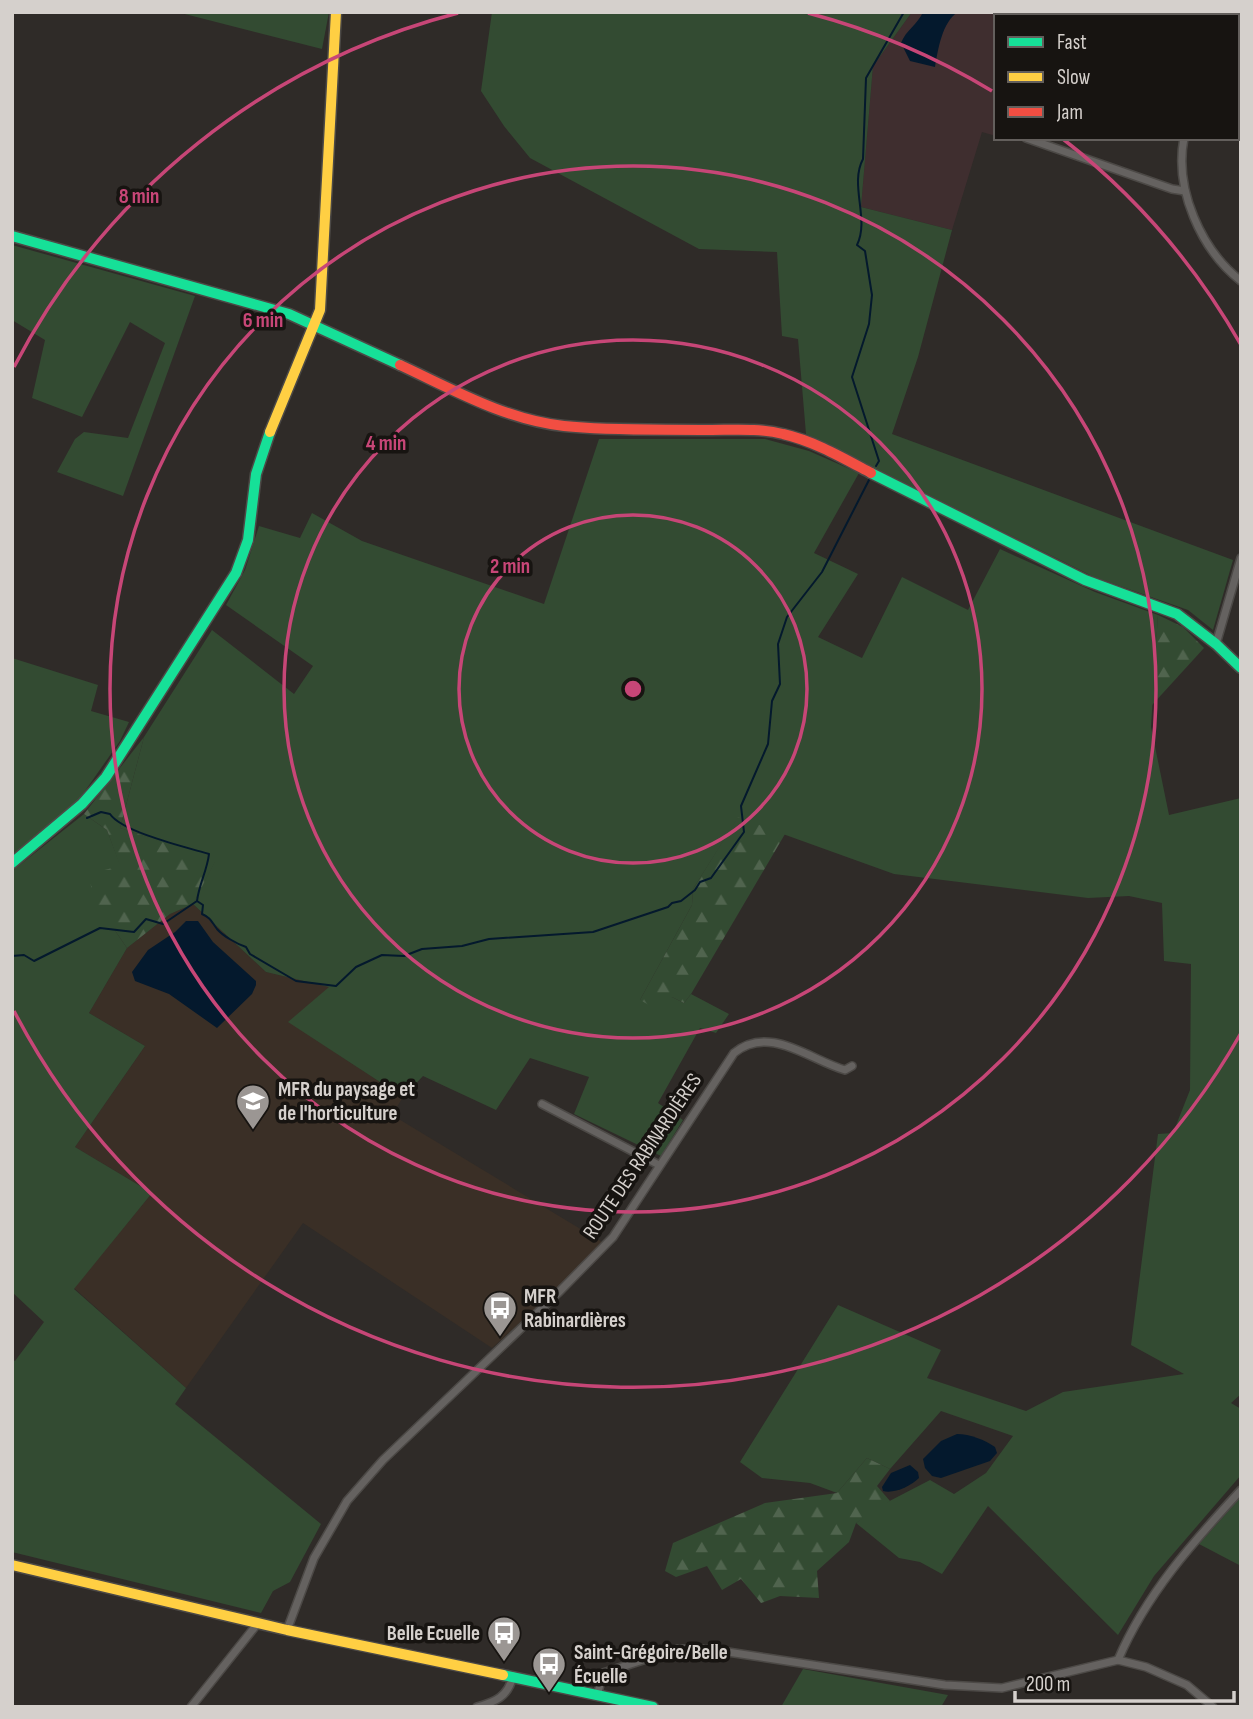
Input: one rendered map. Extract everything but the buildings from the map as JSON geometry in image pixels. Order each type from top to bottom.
[{"type":"street","points":[[12,863],[82,804],[106,777],[236,573],[248,540],[261,454],[320,310],[336,12]]},
{"type":"street","points":[[1032,140],[1172,189],[1185,191]]},
{"type":"street","points":[[1184,140],[1181,154],[1185,191],[1198,227],[1213,252],[1230,273],[1241,281]]},
{"type":"street","points":[[12,236],[254,303],[315,325],[494,408],[530,420],[564,426],[611,429],[759,430],[813,443],[1085,580],[1177,614],[1216,644],[1241,668]]},
{"type":"street","points":[[1216,644],[1241,558]]},
{"type":"street","name":"ROUTE DES RABINARDIÈRES","points":[[287,1630],[314,1558],[347,1501],[383,1460],[558,1293],[612,1237],[734,1053],[756,1041],[773,1042],[827,1065],[845,1070],[852,1066]]},
{"type":"street","points":[[542,1104],[659,1165]]},
{"type":"street","points":[[1118,1660],[1130,1631],[1151,1597],[1189,1545],[1241,1490]]},
{"type":"street","points":[[12,1565],[287,1630],[653,1707]]},
{"type":"street","points":[[191,1707],[258,1623]]},
{"type":"street","points":[[597,1696],[603,1672],[677,1648],[708,1648],[945,1685],[1002,1688],[1118,1660],[1146,1667],[1187,1685],[1213,1707]]},
{"type":"street","points":[[477,1707],[495,1702],[505,1695],[513,1676]]},
{"type":"shaded area","points":[[912,12],[1101,12],[994,14],[994,135],[982,132],[952,230],[861,207],[873,66]]},
{"type":"shaded area","name":"MFR du paysage et de l'horticulture","points":[[193,904],[266,972],[330,987],[289,1022],[403,1097],[392,1115],[602,1242],[546,1299],[492,1348],[303,1223],[186,1388],[74,1288],[152,1193],[75,1147],[145,1046],[89,1013],[127,948],[170,914]]},
{"type":"green space","points":[[177,12],[329,12],[322,49]]},
{"type":"green space","points":[[492,12],[912,12],[873,66],[861,207],[952,230],[918,357],[892,434],[1233,560],[1213,630],[1188,610],[1094,577],[806,434],[798,339],[782,336],[777,252],[699,249],[530,158],[481,91]]},
{"type":"green space","points":[[12,245],[195,296],[123,496],[57,472],[75,439],[84,432],[128,438],[165,343],[130,322],[82,417],[32,398],[45,340],[12,320]]},
{"type":"green space","points":[[599,439],[765,439],[809,451],[859,473],[814,553],[858,574],[818,637],[862,658],[902,577],[968,610],[1000,549],[1095,592],[1158,615],[1151,727],[1169,815],[1241,798],[1241,1394],[1231,1403],[1241,1409],[1241,1475],[1154,1576],[1118,1635],[988,1506],[942,1574],[920,1562],[899,1558],[856,1523],[876,1508],[930,1480],[954,1494],[986,1473],[1013,1436],[941,1411],[890,1469],[867,1458],[837,1493],[810,1483],[762,1478],[740,1462],[838,1305],[941,1350],[927,1378],[1026,1411],[1063,1392],[1184,1374],[1131,1345],[1158,1134],[1173,1133],[1190,1090],[1191,964],[1164,961],[1162,903],[1129,896],[1088,898],[894,874],[738,818],[693,889],[692,905],[640,1000],[672,997],[684,1003],[691,994],[729,1014],[716,1033],[700,1028],[658,1103],[683,1120],[661,1156],[574,1114],[589,1077],[530,1058],[496,1110],[423,1076],[403,1097],[288,1022],[329,987],[266,972],[193,904],[215,861],[120,828],[144,737],[212,630],[294,694],[313,666],[226,605],[245,570],[259,526],[300,538],[312,513],[362,541],[544,604]]},
{"type":"green space","points":[[1158,615],[1183,627],[1204,648],[1152,705]]},
{"type":"green space","points":[[12,658],[98,685],[91,711],[129,722],[120,741],[78,801],[12,855]]},
{"type":"green space","points":[[144,737],[120,828],[216,860],[193,904],[170,914],[127,948],[114,929],[97,923],[89,874],[120,866],[107,830],[84,814]]},
{"type":"green space","points":[[84,814],[107,830],[121,867],[114,929],[127,948],[89,1013],[145,1046],[75,1147],[152,1193],[74,1289],[186,1388],[175,1404],[321,1524],[290,1582],[273,1591],[261,1613],[12,1552],[12,1359],[15,1361],[44,1322],[12,1292],[12,871]]},
{"type":"green space","points":[[738,817],[785,834],[691,994],[684,1003],[672,997],[656,1009],[640,1000],[692,905],[693,889]]},
{"type":"green space","points":[[867,1458],[890,1469],[877,1486],[890,1501],[856,1523],[849,1542],[817,1571],[819,1598],[780,1596],[761,1603],[741,1579],[722,1590],[707,1566],[676,1577],[665,1571],[673,1543],[765,1503],[837,1493]]},
{"type":"green space","points":[[1241,1497],[1241,1566],[1199,1544]]},
{"type":"green space","points":[[803,1669],[948,1695],[941,1707],[781,1707]]},
{"type":"water","points":[[923,12],[958,12],[944,29],[935,67],[910,61],[901,43]]},
{"type":"water","points":[[186,921],[198,921],[213,942],[256,981],[252,994],[217,1028],[169,994],[135,981],[132,972],[148,950]]},
{"type":"water","points":[[957,1434],[987,1442],[995,1447],[997,1453],[990,1461],[941,1478],[932,1476],[925,1468],[923,1459],[941,1441]]},
{"type":"water","points":[[910,1465],[918,1472],[919,1478],[902,1489],[883,1491],[882,1487],[891,1473]]},
{"type":"waterway","points":[[876,466],[879,461],[852,377],[869,324],[872,295],[865,251],[857,245],[861,224],[858,180],[863,159],[866,78],[904,12]]},
{"type":"waterway","points":[[87,818],[101,812],[110,814],[117,821],[140,833],[209,854],[197,901],[203,905],[202,914],[223,934],[246,947],[250,954],[296,981],[336,986],[356,967],[382,955],[404,956],[422,949],[462,946],[489,939],[593,932],[668,907],[681,901],[695,890],[700,882],[711,878],[744,832],[741,806],[768,744],[772,701],[780,684],[778,644],[787,617],[822,572],[870,478]]},
{"type":"waterway","points":[[12,956],[24,955],[34,961],[100,928],[134,932],[146,919],[163,924],[197,901]]},
{"type":"traffic: fast","points":[[12,236],[289,314],[400,365]]},
{"type":"traffic: fast","points":[[12,863],[82,804],[106,777],[236,573],[248,540],[256,474],[270,432]]},
{"type":"traffic: fast","points":[[871,473],[1085,580],[1177,614],[1216,644],[1241,668]]},
{"type":"traffic: fast","points":[[503,1675],[653,1707]]},
{"type":"traffic: slow","points":[[270,432],[320,310],[336,12]]},
{"type":"traffic: slow","points":[[12,1565],[287,1630],[503,1675]]},
{"type":"traffic: jam","points":[[400,365],[480,402],[542,423],[600,429],[774,432],[817,445],[871,473]]},
{"type":"place","name":"MFR du paysage et de l'horticulture","points":[[253,1131]]},
{"type":"place","name":"MFR Rabinardières","points":[[500,1338]]},
{"type":"place","name":"Belle Ecuelle","points":[[504,1663]]},
{"type":"place","name":"Saint-Grégoire/Belle Écuelle","points":[[549,1694]]}]
